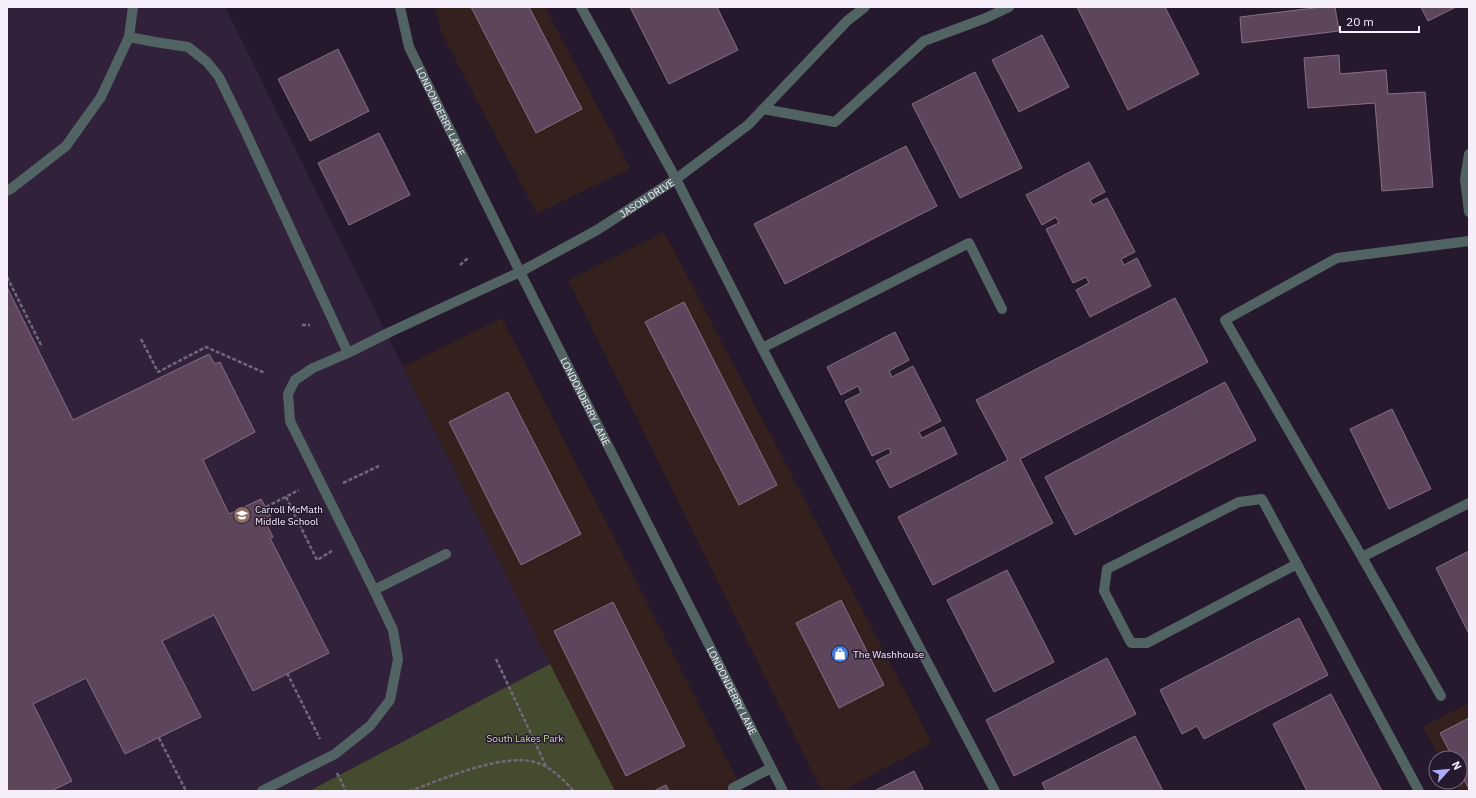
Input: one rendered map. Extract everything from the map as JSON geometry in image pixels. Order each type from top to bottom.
[{"type":"street","points":[[7,191],[66,146],[101,97],[129,37],[133,7]]},
{"type":"street","name":"LONDONDERRY LANE","points":[[400,7],[410,47],[520,272],[783,791]]},
{"type":"street","points":[[581,7],[676,179],[762,348],[995,791]]},
{"type":"street","name":"JASON DRIVE","points":[[262,791],[335,754],[370,726],[390,700],[398,659],[393,630],[290,421],[288,394],[294,380],[314,368],[520,272],[598,230],[676,179],[748,125],[847,21],[865,7]]},
{"type":"street","points":[[763,109],[835,122],[924,41],[986,18],[1009,7]]},
{"type":"street","points":[[129,37],[188,47],[207,62],[219,77],[348,353]]},
{"type":"street","points":[[1469,154],[1465,178],[1469,212]]},
{"type":"street","points":[[1441,696],[1225,320],[1337,258],[1469,241]]},
{"type":"street","points":[[762,348],[969,243],[1002,309]]},
{"type":"street","points":[[1297,564],[1147,643],[1132,643],[1104,591],[1107,569],[1239,502],[1262,499],[1297,564],[1419,791]]},
{"type":"street","points":[[1362,557],[1469,503]]},
{"type":"street","points":[[374,590],[446,554]]},
{"type":"street","points":[[734,791],[733,788],[771,768]]},
{"type":"path","points":[[460,265],[468,258]]},
{"type":"path","points":[[7,277],[42,347]]},
{"type":"path","points":[[302,325],[310,325]]},
{"type":"path","points":[[141,339],[158,372],[206,347],[265,373]]},
{"type":"path","points":[[342,484],[378,466]]},
{"type":"path","points":[[266,507],[300,490]]},
{"type":"path","points":[[286,497],[317,560],[332,551]]},
{"type":"path","points":[[496,659],[547,769]]},
{"type":"path","points":[[287,673],[320,739]]},
{"type":"path","points":[[159,738],[186,791]]},
{"type":"path","points":[[410,791],[485,765],[517,759],[538,763],[560,776],[574,791]]},
{"type":"path","points":[[335,769],[346,791]]},
{"type":"shaded area","name":"Carroll McMath Middle School","points":[[7,7],[225,7],[550,664],[309,791],[7,791]]},
{"type":"shaded area","points":[[435,7],[545,7],[630,168],[537,214],[442,34]]},
{"type":"shaded area","points":[[664,232],[932,743],[842,791],[822,791],[568,280]]},
{"type":"shaded area","points":[[502,318],[743,791],[615,791],[550,664],[403,367]]},
{"type":"shaded area","points":[[1469,703],[1469,791],[1458,790],[1468,790],[1468,750],[1436,750],[1423,727]]},
{"type":"green space","name":"South Lakes Park","points":[[550,664],[615,791],[309,791]]},
{"type":"building","points":[[471,7],[529,7],[582,109],[536,133]]},
{"type":"building","points":[[630,7],[717,7],[738,50],[669,84]]},
{"type":"building","points":[[1077,7],[1165,7],[1199,74],[1128,110]]},
{"type":"building","points":[[1322,7],[1335,7],[1339,31],[1242,43],[1240,17]]},
{"type":"building","points":[[1421,7],[1456,7],[1428,21]]},
{"type":"building","points":[[1042,35],[1069,87],[1019,112],[992,60]]},
{"type":"building","points":[[338,49],[369,111],[310,141],[278,79]]},
{"type":"building","points":[[1339,55],[1340,74],[1386,70],[1388,94],[1425,92],[1433,187],[1382,191],[1375,103],[1308,108],[1304,58]]},
{"type":"building","points":[[975,72],[1022,168],[960,198],[912,104]]},
{"type":"building","points":[[379,133],[410,195],[349,225],[318,163]]},
{"type":"building","points":[[906,146],[937,206],[785,284],[754,224]]},
{"type":"building","points":[[1089,162],[1105,192],[1090,200],[1093,205],[1107,198],[1135,252],[1121,259],[1124,265],[1137,258],[1151,286],[1090,317],[1076,290],[1089,283],[1086,277],[1073,283],[1046,229],[1059,223],[1056,217],[1042,225],[1026,195]]},
{"type":"building","name":"Carroll McMath Middle School","points":[[7,287],[73,420],[209,354],[215,364],[220,362],[255,432],[203,460],[229,514],[261,499],[271,517],[265,521],[273,537],[270,538],[329,653],[253,691],[214,615],[162,641],[201,717],[125,754],[86,678],[33,704],[72,781],[51,791],[7,791]]},
{"type":"building","points":[[1175,298],[1208,362],[1020,459],[1053,523],[933,585],[898,517],[1008,460],[976,400]]},
{"type":"building","points":[[684,302],[777,485],[739,505],[645,322]]},
{"type":"building","points":[[895,332],[909,360],[889,371],[892,377],[913,366],[941,421],[919,432],[922,438],[944,427],[957,454],[890,488],[876,461],[891,453],[889,448],[872,456],[845,401],[861,393],[858,386],[841,395],[827,367]]},
{"type":"building","points":[[1225,382],[1256,440],[1075,535],[1045,477]]},
{"type":"building","points":[[508,392],[581,534],[521,565],[449,422]]},
{"type":"building","points":[[1392,409],[1431,489],[1389,509],[1350,429]]},
{"type":"building","points":[[1469,551],[1469,634],[1436,568]]},
{"type":"building","points":[[1007,570],[1054,662],[994,692],[947,600]]},
{"type":"building","name":"The Washhouse","points":[[841,600],[884,685],[839,708],[796,623]]},
{"type":"building","points":[[613,602],[685,746],[626,776],[554,631]]},
{"type":"building","points":[[1299,618],[1328,675],[1204,739],[1197,726],[1182,734],[1160,690]]},
{"type":"building","points":[[1107,658],[1136,714],[1014,776],[986,720]]},
{"type":"building","points":[[1331,694],[1382,791],[1307,791],[1273,724]]},
{"type":"building","points":[[1469,718],[1469,789],[1468,750],[1449,750],[1440,733]]},
{"type":"building","points":[[1135,736],[1163,791],[1046,791],[1042,783]]},
{"type":"building","points":[[914,771],[924,791],[876,791],[876,790]]},
{"type":"building","points":[[666,785],[669,791],[654,791]]},
{"type":"place","name":"Carroll McMath Middle School","points":[[242,515]]},
{"type":"place","name":"The Washhouse","points":[[840,654]]}]
